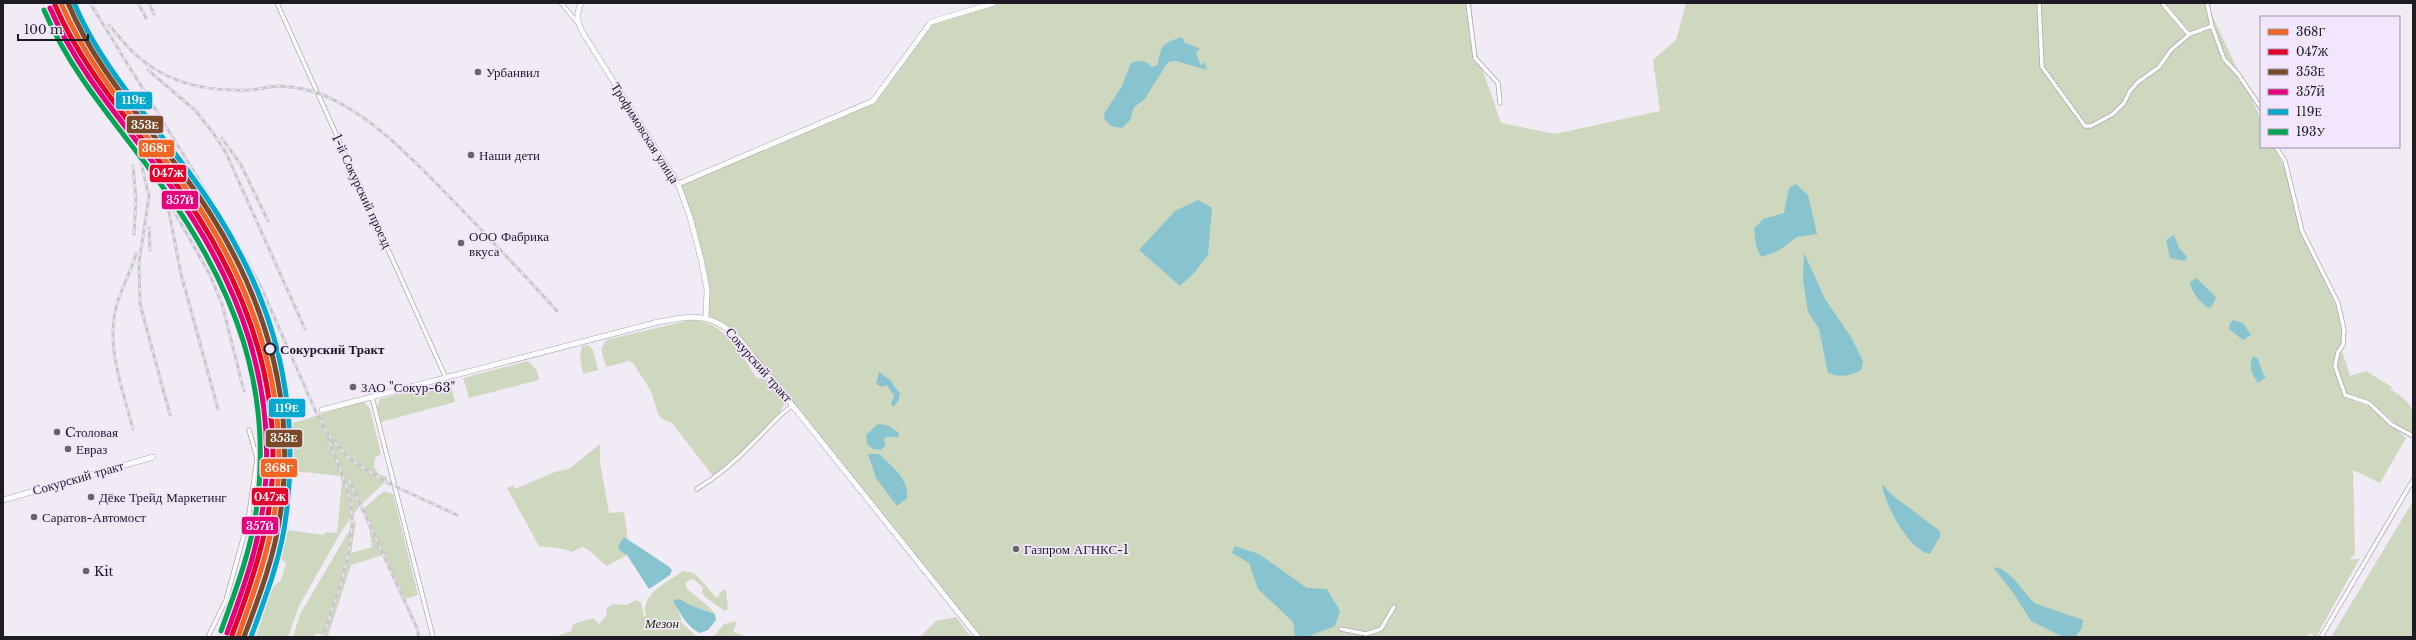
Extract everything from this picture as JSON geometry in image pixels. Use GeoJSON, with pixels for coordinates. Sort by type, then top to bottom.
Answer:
{"type":"FeatureCollection","features":[{"type":"Feature","properties":{"kind":"street","name":"1-й Сокурский проезд"},"geometry":{"type":"LineString","coordinates":[[277,3],[446,378]]}},
{"type":"Feature","properties":{"kind":"street"},"geometry":{"type":"LineString","coordinates":[[561,3],[577,22]]}},
{"type":"Feature","properties":{"kind":"street"},"geometry":{"type":"LineString","coordinates":[[577,22],[578,12],[582,3]]}},
{"type":"Feature","properties":{"kind":"street"},"geometry":{"type":"LineString","coordinates":[[678,184],[873,101],[931,22],[994,3]]}},
{"type":"Feature","properties":{"kind":"street"},"geometry":{"type":"LineString","coordinates":[[1468,3],[1476,58],[1498,83],[1500,103]]}},
{"type":"Feature","properties":{"kind":"street"},"geometry":{"type":"LineString","coordinates":[[2039,3],[2042,67],[2085,126],[2091,126],[2113,114],[2124,102],[2130,91],[2138,82],[2160,67],[2171,50],[2189,35],[2212,26]]}},
{"type":"Feature","properties":{"kind":"street"},"geometry":{"type":"LineString","coordinates":[[2162,3],[2189,35]]}},
{"type":"Feature","properties":{"kind":"street"},"geometry":{"type":"LineString","coordinates":[[2206,3],[2212,26],[2224,59],[2238,74],[2260,107]]}},
{"type":"Feature","properties":{"kind":"street","name":"Трофимовская улица"},"geometry":{"type":"LineString","coordinates":[[577,22],[598,59],[678,184],[690,217],[701,259],[707,289],[706,318]]}},
{"type":"Feature","properties":{"kind":"street"},"geometry":{"type":"LineString","coordinates":[[2277,148],[2285,161],[2302,231],[2338,303],[2344,330],[2343,345],[2338,352],[2335,366],[2345,395],[2369,403],[2391,424],[2413,436]]}},
{"type":"Feature","properties":{"kind":"street","name":"Сокурский тракт"},"geometry":{"type":"LineString","coordinates":[[322,410],[658,322],[694,316],[706,318],[722,324],[740,340],[978,637]]}},
{"type":"Feature","properties":{"kind":"street"},"geometry":{"type":"LineString","coordinates":[[372,397],[433,637]]}},
{"type":"Feature","properties":{"kind":"street"},"geometry":{"type":"LineString","coordinates":[[697,489],[711,480],[739,456],[779,414],[793,405]]}},
{"type":"Feature","properties":{"kind":"street"},"geometry":{"type":"LineString","coordinates":[[208,637],[226,600],[248,520],[258,458],[250,430]]}},
{"type":"Feature","properties":{"kind":"street","name":"Сокурский тракт"},"geometry":{"type":"LineString","coordinates":[[3,500],[154,457]]}},
{"type":"Feature","properties":{"kind":"street"},"geometry":{"type":"LineString","coordinates":[[2321,637],[2413,480]]}},
{"type":"Feature","properties":{"kind":"street"},"geometry":{"type":"LineString","coordinates":[[1340,629],[1366,634],[1381,629],[1394,607]]}},
{"type":"Feature","properties":{"kind":"green space"},"geometry":{"type":"Polygon","coordinates":[[[994,3],[1471,3],[1476,51],[1501,123],[1555,134],[1660,111],[1653,60],[1676,40],[1686,3],[2211,3],[2209,9],[2260,117],[2260,148],[2274,148],[2285,169],[2303,234],[2343,320],[2341,348],[2350,376],[2366,371],[2392,387],[2390,389],[2408,403],[2412,411],[2413,434],[2397,425],[2370,403],[2353,396],[2354,401],[2371,407],[2406,438],[2380,483],[2353,470],[2355,553],[2350,560],[2360,558],[2316,637],[2310,633],[2307,637],[978,637],[740,340],[706,318],[706,285],[703,268],[694,233],[678,184],[873,101],[931,22],[994,3]]]}},
{"type":"Feature","properties":{"kind":"green space"},"geometry":{"type":"Polygon","coordinates":[[[690,320],[702,321],[722,332],[737,349],[757,378],[766,379],[785,401],[782,409],[765,429],[713,476],[672,423],[662,419],[658,414],[651,391],[633,363],[629,361],[606,367],[601,349],[606,340],[690,320]]]}},
{"type":"Feature","properties":{"kind":"green space"},"geometry":{"type":"Polygon","coordinates":[[[588,345],[593,350],[598,370],[583,374],[580,357],[582,346],[588,345]]]}},
{"type":"Feature","properties":{"kind":"green space"},"geometry":{"type":"Polygon","coordinates":[[[528,361],[537,370],[539,380],[469,398],[463,378],[528,361]]]}},
{"type":"Feature","properties":{"kind":"green space"},"geometry":{"type":"Polygon","coordinates":[[[447,382],[451,384],[455,402],[381,422],[377,407],[380,399],[447,382]]]}},
{"type":"Feature","properties":{"kind":"green space"},"geometry":{"type":"Polygon","coordinates":[[[364,402],[370,409],[381,454],[375,458],[374,467],[379,474],[387,477],[387,480],[359,507],[341,532],[299,606],[288,637],[256,637],[272,588],[281,580],[286,563],[279,558],[288,530],[324,535],[325,532],[337,533],[342,481],[340,476],[294,471],[293,423],[364,402]]]}},
{"type":"Feature","properties":{"kind":"green space"},"geometry":{"type":"Polygon","coordinates":[[[268,431],[273,433],[275,440],[267,445],[258,445],[256,436],[268,431]]]}},
{"type":"Feature","properties":{"kind":"green space"},"geometry":{"type":"Polygon","coordinates":[[[600,444],[600,462],[609,513],[624,512],[628,539],[624,537],[620,551],[627,555],[607,566],[586,548],[582,547],[572,552],[560,548],[539,546],[507,488],[513,485],[515,489],[555,472],[569,469],[600,444]]]}},
{"type":"Feature","properties":{"kind":"green space"},"geometry":{"type":"Polygon","coordinates":[[[384,491],[393,494],[418,595],[402,600],[383,555],[351,565],[328,636],[316,633],[315,637],[293,637],[300,614],[355,521],[351,553],[372,547],[369,527],[363,509],[384,491]]]}},
{"type":"Feature","properties":{"kind":"green space"},"geometry":{"type":"Polygon","coordinates":[[[2413,501],[2413,637],[2331,637],[2413,501]]]}},
{"type":"Feature","properties":{"kind":"green space","name":"Мезон"},"geometry":{"type":"Polygon","coordinates":[[[683,571],[694,573],[717,598],[721,592],[726,589],[728,609],[725,611],[706,598],[702,593],[703,587],[693,579],[686,582],[686,588],[706,604],[715,614],[699,608],[677,608],[682,620],[680,621],[697,637],[554,637],[571,631],[573,624],[593,618],[599,624],[606,616],[607,608],[613,604],[627,605],[636,600],[641,602],[644,617],[646,615],[645,608],[647,601],[651,595],[663,584],[683,571]]]}},
{"type":"Feature","properties":{"kind":"green space"},"geometry":{"type":"Polygon","coordinates":[[[956,617],[971,637],[920,637],[936,621],[956,617]]]}},
{"type":"Feature","properties":{"kind":"green space"},"geometry":{"type":"Polygon","coordinates":[[[737,621],[733,632],[748,637],[713,637],[724,624],[737,621]]]}},
{"type":"Feature","properties":{"kind":"water"},"geometry":{"type":"Polygon","coordinates":[[[1182,37],[1184,42],[1200,49],[1196,53],[1201,66],[1204,62],[1207,70],[1176,61],[1168,62],[1144,100],[1134,107],[1130,120],[1122,128],[1111,126],[1104,119],[1105,112],[1122,86],[1131,63],[1142,61],[1152,67],[1158,65],[1160,53],[1164,46],[1171,41],[1182,37]]]}},
{"type":"Feature","properties":{"kind":"water"},"geometry":{"type":"Polygon","coordinates":[[[1796,184],[1808,195],[1817,234],[1797,237],[1778,251],[1761,257],[1756,246],[1754,229],[1763,219],[1784,213],[1789,188],[1796,184]]]}},
{"type":"Feature","properties":{"kind":"water"},"geometry":{"type":"Polygon","coordinates":[[[1198,200],[1212,208],[1208,255],[1194,273],[1180,286],[1139,250],[1175,211],[1198,200]]]}},
{"type":"Feature","properties":{"kind":"water"},"geometry":{"type":"Polygon","coordinates":[[[2174,235],[2179,248],[2187,257],[2185,261],[2170,258],[2166,240],[2174,235]]]}},
{"type":"Feature","properties":{"kind":"water"},"geometry":{"type":"Polygon","coordinates":[[[1804,253],[1825,299],[1851,337],[1863,361],[1861,370],[1857,372],[1841,376],[1828,373],[1819,329],[1808,312],[1803,280],[1804,253]]]}},
{"type":"Feature","properties":{"kind":"water"},"geometry":{"type":"Polygon","coordinates":[[[2196,278],[2216,298],[2211,307],[2208,308],[2202,303],[2192,289],[2190,282],[2196,278]]]}},
{"type":"Feature","properties":{"kind":"water"},"geometry":{"type":"Polygon","coordinates":[[[2233,320],[2243,323],[2251,335],[2243,340],[2229,329],[2230,323],[2233,320]]]}},
{"type":"Feature","properties":{"kind":"water"},"geometry":{"type":"Polygon","coordinates":[[[2253,356],[2258,359],[2263,374],[2266,377],[2258,383],[2252,373],[2251,368],[2253,356]]]}},
{"type":"Feature","properties":{"kind":"water"},"geometry":{"type":"Polygon","coordinates":[[[879,372],[890,380],[900,394],[898,401],[893,407],[891,404],[894,396],[887,385],[882,387],[876,384],[879,372]]]}},
{"type":"Feature","properties":{"kind":"water"},"geometry":{"type":"Polygon","coordinates":[[[878,424],[887,425],[899,433],[898,437],[885,437],[884,441],[886,445],[881,450],[873,449],[867,444],[866,435],[878,424]]]}},
{"type":"Feature","properties":{"kind":"water"},"geometry":{"type":"Polygon","coordinates":[[[868,454],[879,454],[899,473],[907,491],[907,498],[897,506],[876,478],[868,454]]]}},
{"type":"Feature","properties":{"kind":"water"},"geometry":{"type":"Polygon","coordinates":[[[1882,484],[1892,495],[1940,531],[1940,537],[1930,554],[1922,551],[1906,536],[1887,503],[1882,484]]]}},
{"type":"Feature","properties":{"kind":"water"},"geometry":{"type":"Polygon","coordinates":[[[624,537],[668,566],[672,570],[670,575],[649,589],[627,555],[620,551],[618,546],[624,537]]]}},
{"type":"Feature","properties":{"kind":"water"},"geometry":{"type":"Polygon","coordinates":[[[1235,546],[1259,554],[1307,588],[1327,589],[1340,611],[1335,626],[1307,637],[1295,637],[1293,622],[1258,589],[1249,563],[1232,553],[1235,546]]]}},
{"type":"Feature","properties":{"kind":"water"},"geometry":{"type":"Polygon","coordinates":[[[1993,567],[2002,569],[2014,579],[2034,603],[2083,620],[2082,628],[2075,637],[2063,637],[2031,621],[2014,594],[1993,567]]]}},
{"type":"Feature","properties":{"kind":"water"},"geometry":{"type":"Polygon","coordinates":[[[679,599],[692,606],[715,614],[716,620],[708,630],[700,633],[691,627],[681,615],[673,601],[679,599]]]}},
{"type":"Feature","properties":{"kind":"railway"},"geometry":{"type":"LineString","coordinates":[[90,3],[234,237],[261,287],[316,412],[331,439],[352,461],[388,483],[457,515]]}},
{"type":"Feature","properties":{"kind":"railway"},"geometry":{"type":"LineString","coordinates":[[138,3],[146,18]]}},
{"type":"Feature","properties":{"kind":"railway"},"geometry":{"type":"LineString","coordinates":[[149,3],[154,14]]}},
{"type":"Feature","properties":{"kind":"railway"},"geometry":{"type":"LineString","coordinates":[[109,25],[125,44],[147,64],[174,79],[189,84],[219,89],[250,90],[272,86],[295,88],[324,95],[352,110],[378,129],[414,161],[483,231],[557,311]]}},
{"type":"Feature","properties":{"kind":"railway"},"geometry":{"type":"LineString","coordinates":[[148,70],[197,112]]}},
{"type":"Feature","properties":{"kind":"railway"},"geometry":{"type":"LineString","coordinates":[[194,109],[214,134],[226,153],[305,329]]}},
{"type":"Feature","properties":{"kind":"railway"},"geometry":{"type":"LineString","coordinates":[[128,130],[139,154],[149,196],[139,263],[140,304],[170,415]]}},
{"type":"Feature","properties":{"kind":"railway"},"geometry":{"type":"LineString","coordinates":[[222,138],[241,165],[268,221]]}},
{"type":"Feature","properties":{"kind":"railway"},"geometry":{"type":"LineString","coordinates":[[143,156],[210,275],[222,304],[244,391]]}},
{"type":"Feature","properties":{"kind":"railway"},"geometry":{"type":"LineString","coordinates":[[133,166],[136,200],[134,234]]}},
{"type":"Feature","properties":{"kind":"railway"},"geometry":{"type":"LineString","coordinates":[[168,207],[181,274],[218,409]]}},
{"type":"Feature","properties":{"kind":"railway"},"geometry":{"type":"LineString","coordinates":[[149,228],[150,250]]}},
{"type":"Feature","properties":{"kind":"railway"},"geometry":{"type":"LineString","coordinates":[[133,429],[114,354],[113,323],[118,301],[136,254]]}},
{"type":"Feature","properties":{"kind":"railway"},"geometry":{"type":"LineString","coordinates":[[323,637],[346,566],[352,522],[352,511],[347,489],[327,437]]}},
{"type":"Feature","properties":{"kind":"railway"},"geometry":{"type":"LineString","coordinates":[[349,480],[417,628],[419,637]]}},
{"type":"Feature","properties":{"kind":"transit line","name":"368Г"},"geometry":{"type":"LineString","coordinates":[[61,3],[72,27],[99,72],[178,177],[204,215],[227,254],[246,295],[261,338],[272,381],[278,425],[279,470],[271,532],[259,577],[238,637]]}},
{"type":"Feature","properties":{"kind":"transit line","name":"353Е"},"geometry":{"type":"LineString","coordinates":[[68,3],[79,27],[105,71],[183,174],[209,212],[232,252],[252,293],[267,335],[277,379],[283,423],[284,469],[280,516],[274,547],[244,637]]}},
{"type":"Feature","properties":{"kind":"transit line","name":"119Е"},"geometry":{"type":"LineString","coordinates":[[74,3],[85,26],[111,70],[188,171],[215,211],[239,251],[258,291],[273,333],[283,377],[289,421],[290,468],[284,532],[272,578],[251,637]]}},
{"type":"Feature","properties":{"kind":"transit line","name":"047Ж"},"geometry":{"type":"LineString","coordinates":[[55,5],[80,53],[94,75],[174,181],[199,218],[221,257],[240,297],[255,339],[266,381],[272,425],[273,469],[268,515],[262,546],[232,635]]}},
{"type":"Feature","properties":{"kind":"transit line","name":"357Й"},"geometry":{"type":"LineString","coordinates":[[50,8],[75,56],[89,78],[170,185],[195,222],[217,260],[235,300],[249,340],[260,381],[265,424],[266,468],[262,513],[256,544],[248,574],[227,633]]}},
{"type":"Feature","properties":{"kind":"transit line","name":"193У"},"geometry":{"type":"LineString","coordinates":[[44,10],[56,35],[84,82],[149,168],[190,227],[211,265],[229,303],[244,342],[254,382],[259,424],[260,467],[256,512],[250,542],[242,572],[221,631]]}},
{"type":"Feature","properties":{"kind":"place","name":"Урбанвил"},"geometry":{"type":"Point","coordinates":[478,72]}},
{"type":"Feature","properties":{"kind":"place","name":"Наши дети"},"geometry":{"type":"Point","coordinates":[471,155]}},
{"type":"Feature","properties":{"kind":"place","name":"ООО Фабрика вкуса"},"geometry":{"type":"Point","coordinates":[461,243]}},
{"type":"Feature","properties":{"kind":"place","name":"Сокурский Тракт"},"geometry":{"type":"Point","coordinates":[270,349]}},
{"type":"Feature","properties":{"kind":"place","name":"ЗАО \"Сокур-63\""},"geometry":{"type":"Point","coordinates":[353,387]}},
{"type":"Feature","properties":{"kind":"place","name":"Cтоловая"},"geometry":{"type":"Point","coordinates":[57,432]}},
{"type":"Feature","properties":{"kind":"place","name":"Евраз"},"geometry":{"type":"Point","coordinates":[68,449]}},
{"type":"Feature","properties":{"kind":"place","name":"Дёке Трейд Маркетинг"},"geometry":{"type":"Point","coordinates":[91,497]}},
{"type":"Feature","properties":{"kind":"place","name":"Саратов-Автомост"},"geometry":{"type":"Point","coordinates":[34,517]}},
{"type":"Feature","properties":{"kind":"place","name":"Газпром АГНКС-1"},"geometry":{"type":"Point","coordinates":[1016,549]}},
{"type":"Feature","properties":{"kind":"place","name":"Kit"},"geometry":{"type":"Point","coordinates":[86,571]}}]}
